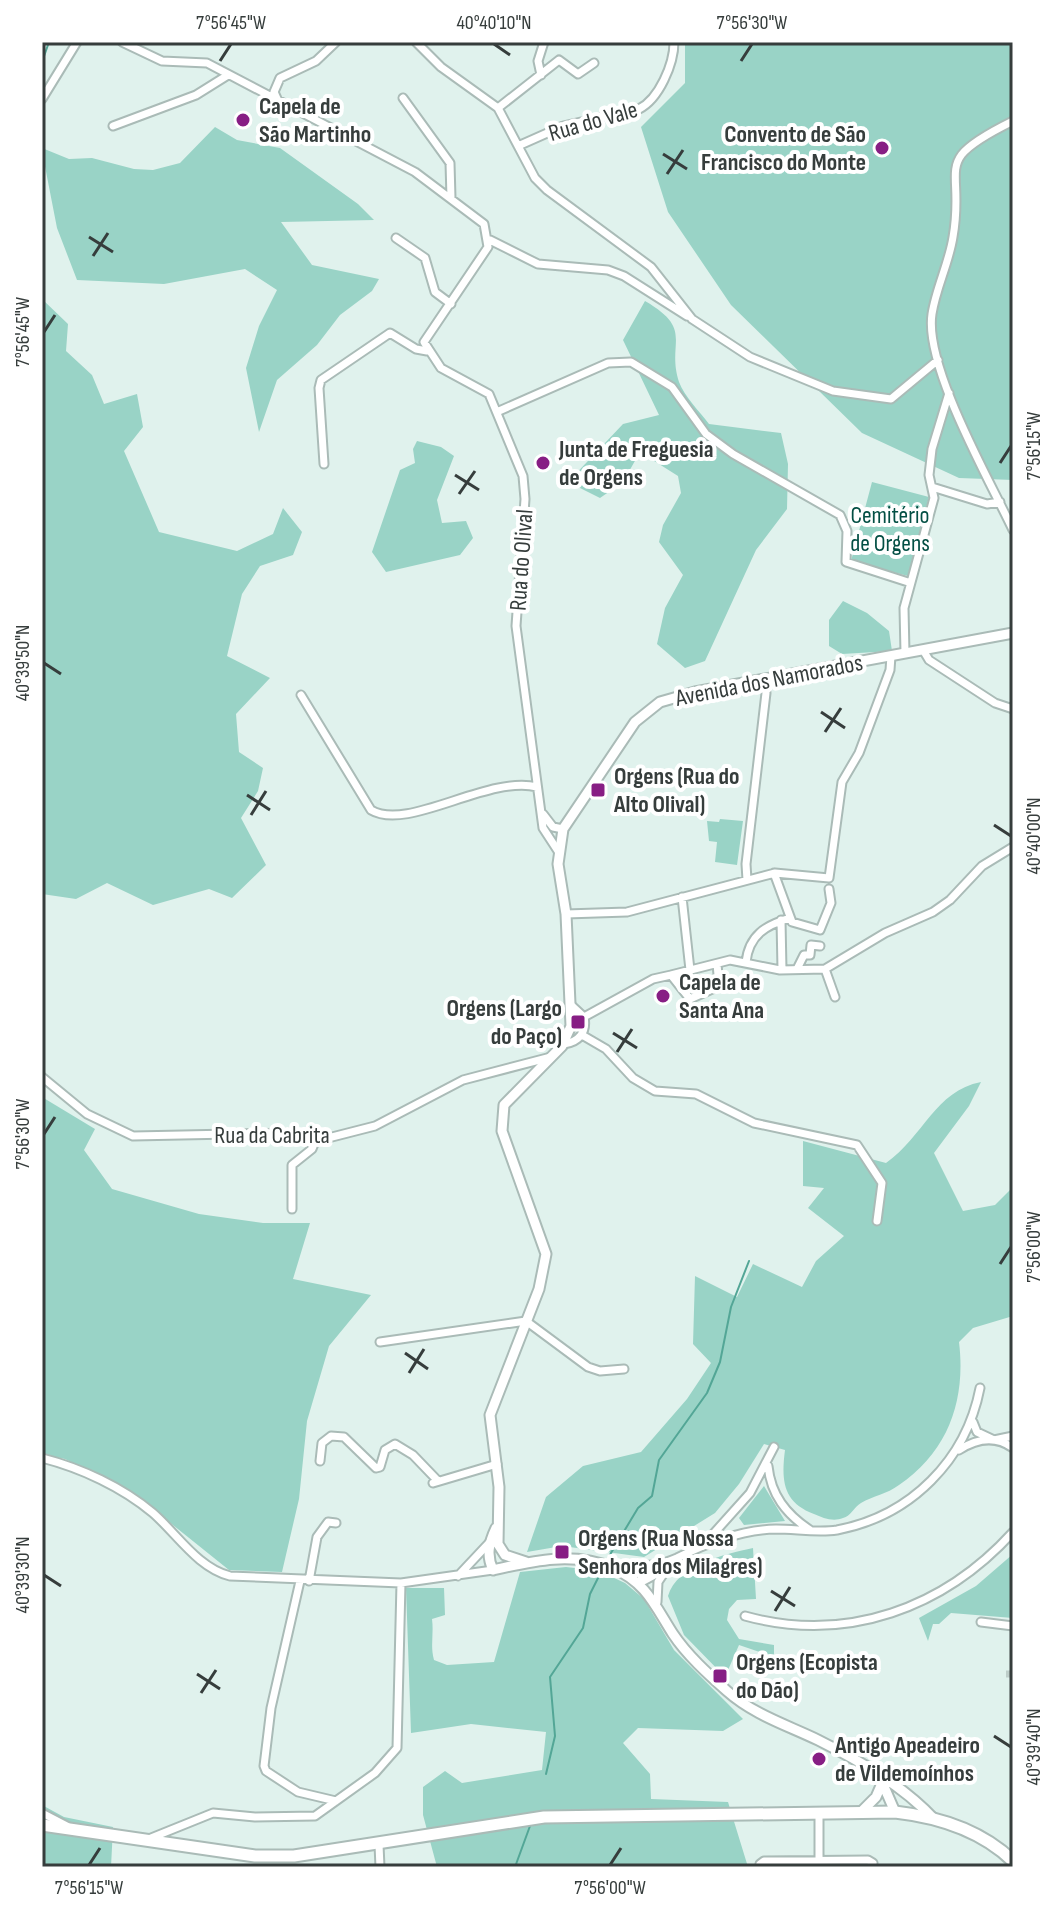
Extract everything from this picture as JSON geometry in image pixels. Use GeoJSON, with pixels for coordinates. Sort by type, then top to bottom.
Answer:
{"type":"FeatureCollection","features":[{"type":"Feature","properties":{"kind":"main road"},"geometry":{"type":"LineString","coordinates":[[42,1825],[255,1856],[294,1856],[544,1817],[895,1812],[934,1819],[968,1830],[1013,1861]]}},
{"type":"Feature","properties":{"kind":"street"},"geometry":{"type":"LineString","coordinates":[[42,99],[74,42]]}},
{"type":"Feature","properties":{"kind":"street"},"geometry":{"type":"LineString","coordinates":[[122,42],[149,58],[207,63],[388,157],[481,221],[490,240],[538,264],[608,270],[624,276],[750,357],[833,391],[891,399],[938,360]]}},
{"type":"Feature","properties":{"kind":"street"},"geometry":{"type":"LineString","coordinates":[[280,102],[274,92],[280,78],[316,61],[336,42]]}},
{"type":"Feature","properties":{"kind":"street"},"geometry":{"type":"LineString","coordinates":[[416,42],[441,67],[498,108],[541,184],[651,267],[692,319]]}},
{"type":"Feature","properties":{"kind":"street"},"geometry":{"type":"LineString","coordinates":[[541,75],[538,61],[544,42]]}},
{"type":"Feature","properties":{"kind":"street","name":"Rua do Vale"},"geometry":{"type":"LineString","coordinates":[[518,146],[563,126],[651,103],[672,59],[674,42]]}},
{"type":"Feature","properties":{"kind":"street"},"geometry":{"type":"LineString","coordinates":[[498,108],[559,60],[578,74],[594,63]]}},
{"type":"Feature","properties":{"kind":"street"},"geometry":{"type":"LineString","coordinates":[[113,126],[196,95],[228,75]]}},
{"type":"Feature","properties":{"kind":"street"},"geometry":{"type":"LineString","coordinates":[[403,98],[450,163],[451,198]]}},
{"type":"Feature","properties":{"kind":"street"},"geometry":{"type":"LineString","coordinates":[[1013,121],[969,145],[955,166],[953,237],[932,314],[938,360],[949,393],[1013,530]]}},
{"type":"Feature","properties":{"kind":"street"},"geometry":{"type":"LineString","coordinates":[[396,238],[425,258],[435,292],[451,304]]}},
{"type":"Feature","properties":{"kind":"street"},"geometry":{"type":"LineString","coordinates":[[427,351],[424,342],[427,333],[451,304],[490,240]]}},
{"type":"Feature","properties":{"kind":"street","name":"Rua do Olival"},"geometry":{"type":"LineString","coordinates":[[324,464],[319,388],[325,375],[390,333],[416,349],[427,351],[441,368],[489,394],[499,411],[523,479],[516,626],[543,828],[558,851]]}},
{"type":"Feature","properties":{"kind":"street"},"geometry":{"type":"LineString","coordinates":[[499,411],[608,363],[631,362],[672,387],[706,434],[733,454],[840,515],[847,531],[846,562],[908,582]]}},
{"type":"Feature","properties":{"kind":"street"},"geometry":{"type":"LineString","coordinates":[[905,653],[904,608],[908,582],[934,498],[929,475],[932,449],[949,393]]}},
{"type":"Feature","properties":{"kind":"street"},"geometry":{"type":"LineString","coordinates":[[932,487],[987,504],[1000,502]]}},
{"type":"Feature","properties":{"kind":"street","name":"Avenida dos Namorados"},"geometry":{"type":"LineString","coordinates":[[564,1044],[571,1026],[566,914],[558,851],[563,829],[635,722],[660,702],[764,679],[1013,633]]}},
{"type":"Feature","properties":{"kind":"street"},"geometry":{"type":"LineString","coordinates":[[923,650],[929,660],[995,703],[1013,709]]}},
{"type":"Feature","properties":{"kind":"street"},"geometry":{"type":"LineString","coordinates":[[566,914],[627,912],[774,873],[829,878],[842,782],[859,753],[890,670],[891,656]]}},
{"type":"Feature","properties":{"kind":"street"},"geometry":{"type":"LineString","coordinates":[[747,880],[766,693],[764,679]]}},
{"type":"Feature","properties":{"kind":"street"},"geometry":{"type":"LineString","coordinates":[[301,695],[371,810],[378,814],[400,815],[509,783],[537,787]]}},
{"type":"Feature","properties":{"kind":"street"},"geometry":{"type":"LineString","coordinates":[[540,809],[553,827],[563,829]]}},
{"type":"Feature","properties":{"kind":"street"},"geometry":{"type":"LineString","coordinates":[[584,1017],[653,979],[730,960],[782,970],[825,969],[885,933],[933,912],[982,866],[1013,847]]}},
{"type":"Feature","properties":{"kind":"street"},"geometry":{"type":"LineString","coordinates":[[774,873],[792,922],[820,930],[829,912],[829,889]]}},
{"type":"Feature","properties":{"kind":"street"},"geometry":{"type":"LineString","coordinates":[[682,897],[690,970]]}},
{"type":"Feature","properties":{"kind":"street"},"geometry":{"type":"LineString","coordinates":[[746,962],[750,942],[772,922],[790,918]]}},
{"type":"Feature","properties":{"kind":"street"},"geometry":{"type":"LineString","coordinates":[[781,920],[782,970]]}},
{"type":"Feature","properties":{"kind":"street"},"geometry":{"type":"LineString","coordinates":[[797,969],[804,955],[810,955],[815,946],[811,927]]}},
{"type":"Feature","properties":{"kind":"street"},"geometry":{"type":"LineString","coordinates":[[671,975],[690,999],[719,986],[717,964]]}},
{"type":"Feature","properties":{"kind":"street"},"geometry":{"type":"LineString","coordinates":[[825,969],[835,997]]}},
{"type":"Feature","properties":{"kind":"street"},"geometry":{"type":"LineString","coordinates":[[570,1004],[584,1017]]}},
{"type":"Feature","properties":{"kind":"street"},"geometry":{"type":"LineString","coordinates":[[582,1035],[584,1017]]}},
{"type":"Feature","properties":{"kind":"street"},"geometry":{"type":"LineString","coordinates":[[493,1570],[500,1550],[497,1464],[490,1415],[539,1289],[546,1254],[502,1131],[501,1115],[510,1097],[564,1044],[582,1035]]}},
{"type":"Feature","properties":{"kind":"street"},"geometry":{"type":"LineString","coordinates":[[582,1035],[592,1045],[606,1049],[633,1078],[655,1091],[696,1094],[754,1123],[857,1145],[882,1183],[877,1221]]}},
{"type":"Feature","properties":{"kind":"street","name":"Rua da Cabrita"},"geometry":{"type":"LineString","coordinates":[[42,1077],[87,1114],[133,1136],[288,1133],[317,1137],[375,1126],[463,1080],[539,1057],[553,1057]]}},
{"type":"Feature","properties":{"kind":"street"},"geometry":{"type":"LineString","coordinates":[[292,1209],[292,1165],[312,1149],[317,1137]]}},
{"type":"Feature","properties":{"kind":"street"},"geometry":{"type":"LineString","coordinates":[[380,1342],[526,1321],[588,1367],[600,1371],[624,1369]]}},
{"type":"Feature","properties":{"kind":"street"},"geometry":{"type":"LineString","coordinates":[[957,1451],[972,1417],[980,1388]]}},
{"type":"Feature","properties":{"kind":"street"},"geometry":{"type":"LineString","coordinates":[[972,1417],[974,1429],[1013,1448]]}},
{"type":"Feature","properties":{"kind":"street"},"geometry":{"type":"LineString","coordinates":[[320,1461],[322,1443],[331,1436],[344,1437],[376,1468],[380,1467],[385,1450],[395,1444],[427,1467],[435,1482],[497,1464]]}},
{"type":"Feature","properties":{"kind":"street"},"geometry":{"type":"LineString","coordinates":[[42,1458],[77,1469],[137,1501],[221,1574],[304,1581],[401,1583],[456,1578],[526,1562],[568,1559],[611,1567],[653,1565],[751,1532],[849,1527],[895,1508],[926,1487],[957,1451],[971,1442],[1013,1436]]}},
{"type":"Feature","properties":{"kind":"street"},"geometry":{"type":"LineString","coordinates":[[703,1546],[750,1493],[774,1447]]}},
{"type":"Feature","properties":{"kind":"street"},"geometry":{"type":"LineString","coordinates":[[767,1464],[772,1489],[780,1502],[793,1518],[813,1531]]}},
{"type":"Feature","properties":{"kind":"street"},"geometry":{"type":"LineString","coordinates":[[336,1523],[328,1522],[317,1537],[269,1718],[264,1766],[266,1771],[298,1792],[336,1801]]}},
{"type":"Feature","properties":{"kind":"street"},"geometry":{"type":"LineString","coordinates":[[456,1578],[473,1564],[497,1526]]}},
{"type":"Feature","properties":{"kind":"street"},"geometry":{"type":"LineString","coordinates":[[745,1616],[778,1625],[815,1627],[881,1618],[953,1585],[982,1564],[1013,1532]]}},
{"type":"Feature","properties":{"kind":"street"},"geometry":{"type":"LineString","coordinates":[[489,1543],[488,1560],[493,1570]]}},
{"type":"Feature","properties":{"kind":"street"},"geometry":{"type":"LineString","coordinates":[[500,1550],[511,1559],[526,1562]]}},
{"type":"Feature","properties":{"kind":"street"},"geometry":{"type":"LineString","coordinates":[[657,1602],[658,1582],[673,1560]]}},
{"type":"Feature","properties":{"kind":"street"},"geometry":{"type":"LineString","coordinates":[[638,1584],[653,1565]]}},
{"type":"Feature","properties":{"kind":"street"},"geometry":{"type":"LineString","coordinates":[[611,1567],[638,1584],[657,1602],[686,1650],[745,1706],[896,1785],[934,1819]]}},
{"type":"Feature","properties":{"kind":"street"},"geometry":{"type":"LineString","coordinates":[[638,1584],[664,1570]]}},
{"type":"Feature","properties":{"kind":"street"},"geometry":{"type":"LineString","coordinates":[[144,1840],[213,1813],[255,1817],[315,1816],[375,1773],[397,1748],[401,1583]]}},
{"type":"Feature","properties":{"kind":"street"},"geometry":{"type":"LineString","coordinates":[[981,1622],[1013,1626]]}},
{"type":"Feature","properties":{"kind":"street"},"geometry":{"type":"LineString","coordinates":[[862,1811],[876,1797],[880,1778]]}},
{"type":"Feature","properties":{"kind":"street"},"geometry":{"type":"LineString","coordinates":[[880,1778],[895,1812]]}},
{"type":"Feature","properties":{"kind":"street"},"geometry":{"type":"LineString","coordinates":[[895,1812],[900,1799],[896,1785]]}},
{"type":"Feature","properties":{"kind":"street"},"geometry":{"type":"LineString","coordinates":[[819,1812],[819,1860]]}},
{"type":"Feature","properties":{"kind":"street"},"geometry":{"type":"LineString","coordinates":[[42,1813],[73,1829]]}},
{"type":"Feature","properties":{"kind":"street"},"geometry":{"type":"LineString","coordinates":[[185,1823],[181,1838],[190,1847]]}},
{"type":"Feature","properties":{"kind":"street"},"geometry":{"type":"LineString","coordinates":[[168,1844],[165,1837],[169,1829]]}},
{"type":"Feature","properties":{"kind":"street"},"geometry":{"type":"LineString","coordinates":[[379,1845],[380,1867]]}},
{"type":"Feature","properties":{"kind":"street"},"geometry":{"type":"LineString","coordinates":[[760,1864],[764,1861],[819,1860],[869,1860],[873,1863]]}},
{"type":"Feature","properties":{"kind":"green space"},"geometry":{"type":"Polygon","coordinates":[[[685,42],[1013,42],[1013,480],[959,478],[862,433],[731,305],[668,212],[641,127],[685,83],[685,42]]]}},
{"type":"Feature","properties":{"kind":"green space"},"geometry":{"type":"Polygon","coordinates":[[[215,127],[237,140],[280,148],[358,204],[374,220],[281,222],[312,265],[379,279],[372,291],[340,315],[317,345],[277,380],[259,432],[246,368],[259,326],[277,290],[245,269],[164,284],[77,280],[57,228],[42,151],[42,148],[69,159],[92,158],[134,169],[153,170],[180,163],[215,127]]]}},
{"type":"Feature","properties":{"kind":"green space"},"geometry":{"type":"Polygon","coordinates":[[[42,299],[68,324],[66,351],[92,375],[104,404],[137,394],[143,427],[124,451],[159,532],[237,551],[273,534],[283,508],[302,532],[293,555],[260,566],[242,594],[227,656],[270,678],[236,714],[239,752],[263,768],[258,791],[241,818],[266,865],[232,898],[209,889],[153,905],[107,883],[76,899],[42,894],[42,299]]]}},
{"type":"Feature","properties":{"kind":"green space"},"geometry":{"type":"Polygon","coordinates":[[[645,301],[670,320],[676,337],[679,382],[709,424],[781,433],[788,464],[787,509],[756,550],[705,661],[685,668],[657,644],[665,608],[683,575],[659,542],[663,525],[681,493],[678,476],[640,452],[623,482],[600,498],[568,482],[623,424],[659,415],[623,340],[645,301]]]}},
{"type":"Feature","properties":{"kind":"green space"},"geometry":{"type":"Polygon","coordinates":[[[417,441],[441,447],[454,456],[437,500],[442,523],[466,521],[473,538],[460,555],[386,572],[372,552],[400,470],[415,463],[413,449],[417,441]]]}},
{"type":"Feature","properties":{"kind":"green space","name":"Cemitério de Orgens"},"geometry":{"type":"Polygon","coordinates":[[[872,482],[929,497],[908,576],[851,561],[872,482]]]}},
{"type":"Feature","properties":{"kind":"green space"},"geometry":{"type":"Polygon","coordinates":[[[843,601],[867,613],[889,631],[892,651],[842,654],[829,646],[829,620],[843,601]]]}},
{"type":"Feature","properties":{"kind":"green space"},"geometry":{"type":"Polygon","coordinates":[[[720,819],[743,821],[737,865],[715,862],[717,842],[709,841],[707,821],[719,822],[720,819]]]}},
{"type":"Feature","properties":{"kind":"green space"},"geometry":{"type":"Polygon","coordinates":[[[981,1082],[969,1106],[934,1153],[963,1211],[995,1205],[1013,1187],[1013,1316],[973,1328],[959,1342],[960,1384],[950,1422],[942,1440],[916,1471],[894,1488],[861,1503],[846,1517],[828,1519],[804,1509],[790,1497],[784,1481],[785,1450],[764,1444],[739,1484],[715,1513],[644,1557],[562,1546],[527,1552],[546,1497],[583,1466],[641,1452],[687,1399],[711,1363],[693,1344],[695,1276],[737,1297],[753,1264],[802,1287],[816,1261],[844,1236],[808,1208],[824,1188],[803,1186],[803,1141],[886,1163],[941,1104],[965,1087],[981,1082]]]}},
{"type":"Feature","properties":{"kind":"green space"},"geometry":{"type":"Polygon","coordinates":[[[42,1097],[95,1129],[84,1150],[112,1189],[199,1214],[263,1223],[310,1223],[293,1279],[371,1295],[329,1346],[307,1421],[299,1499],[282,1572],[229,1570],[133,1493],[65,1459],[42,1454],[42,1097]]]}},
{"type":"Feature","properties":{"kind":"green space"},"geometry":{"type":"Polygon","coordinates":[[[764,1486],[785,1521],[744,1525],[739,1518],[764,1486]]]}},
{"type":"Feature","properties":{"kind":"green space"},"geometry":{"type":"Polygon","coordinates":[[[753,1548],[756,1599],[737,1600],[729,1609],[727,1620],[739,1639],[774,1645],[774,1657],[739,1645],[725,1677],[684,1635],[668,1596],[673,1585],[691,1569],[753,1548]]]}},
{"type":"Feature","properties":{"kind":"green space"},"geometry":{"type":"Polygon","coordinates":[[[1013,1554],[1013,1618],[951,1613],[939,1624],[933,1624],[928,1641],[919,1618],[976,1586],[1013,1554]]]}},
{"type":"Feature","properties":{"kind":"green space"},"geometry":{"type":"Polygon","coordinates":[[[566,1567],[599,1571],[625,1583],[644,1599],[674,1650],[743,1719],[723,1731],[638,1728],[623,1743],[650,1774],[651,1799],[728,1802],[748,1867],[437,1867],[423,1815],[423,1787],[445,1771],[462,1783],[542,1770],[546,1732],[471,1724],[411,1733],[406,1588],[444,1588],[445,1615],[432,1619],[434,1660],[447,1665],[494,1662],[520,1572],[566,1567]]]}},
{"type":"Feature","properties":{"kind":"green space"},"geometry":{"type":"Polygon","coordinates":[[[42,1805],[64,1817],[113,1827],[111,1867],[42,1867],[42,1805]]]}},
{"type":"Feature","properties":{"kind":"waterway"},"geometry":{"type":"LineString","coordinates":[[42,62],[49,42]]}},
{"type":"Feature","properties":{"kind":"waterway"},"geometry":{"type":"LineString","coordinates":[[608,1558],[638,1508],[652,1496],[659,1460],[707,1393],[720,1362],[731,1307],[749,1261]]}},
{"type":"Feature","properties":{"kind":"waterway"},"geometry":{"type":"LineString","coordinates":[[546,1774],[555,1736],[550,1677],[583,1628],[590,1594],[601,1572]]}},
{"type":"Feature","properties":{"kind":"waterway"},"geometry":{"type":"LineString","coordinates":[[515,1867],[530,1826]]}},
{"type":"Feature","properties":{"kind":"place","name":"Capela de São Martinho"},"geometry":{"type":"Point","coordinates":[243,120]}},
{"type":"Feature","properties":{"kind":"place","name":"Convento de São Francisco do Monte"},"geometry":{"type":"Point","coordinates":[882,148]}},
{"type":"Feature","properties":{"kind":"place","name":"Junta de Freguesia de Orgens"},"geometry":{"type":"Point","coordinates":[543,463]}},
{"type":"Feature","properties":{"kind":"place","name":"Orgens (Rua do Alto Olival)"},"geometry":{"type":"Point","coordinates":[598,790]}},
{"type":"Feature","properties":{"kind":"place","name":"Capela de Santa Ana"},"geometry":{"type":"Point","coordinates":[663,996]}},
{"type":"Feature","properties":{"kind":"place","name":"Orgens (Largo do Paço)"},"geometry":{"type":"Point","coordinates":[578,1022]}},
{"type":"Feature","properties":{"kind":"place","name":"Orgens (Rua Nossa Senhora dos Milagres)"},"geometry":{"type":"Point","coordinates":[562,1552]}},
{"type":"Feature","properties":{"kind":"place","name":"Orgens (Ecopista do Dão)"},"geometry":{"type":"Point","coordinates":[720,1676]}},
{"type":"Feature","properties":{"kind":"place","name":"Antigo Apeadeiro de Vildemoínhos"},"geometry":{"type":"Point","coordinates":[819,1759]}}]}
